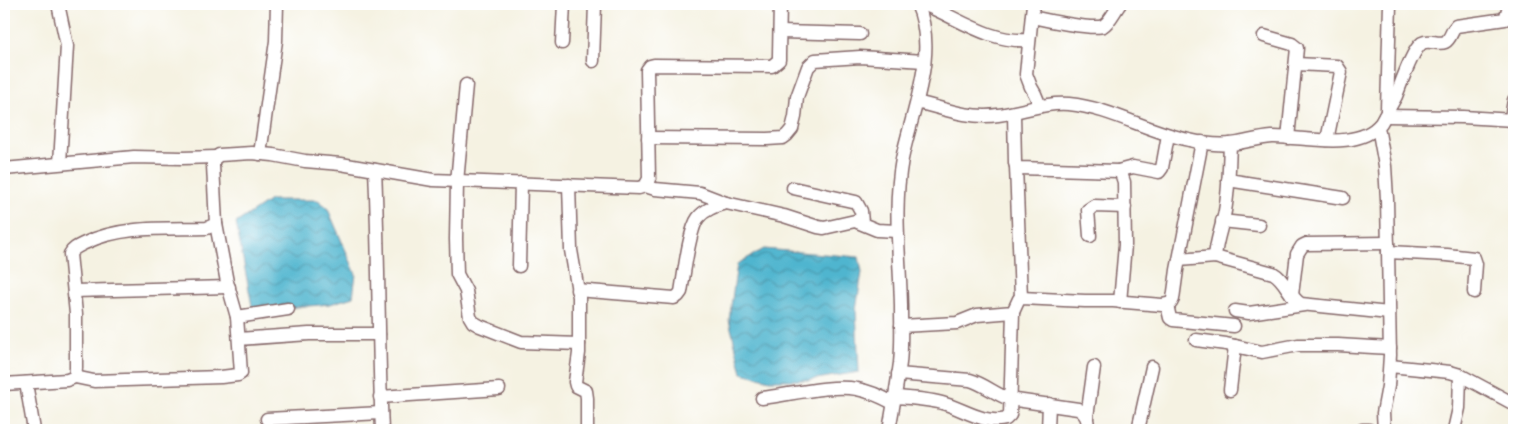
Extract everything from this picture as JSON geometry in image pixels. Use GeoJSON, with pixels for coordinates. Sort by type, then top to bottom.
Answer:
{"type":"FeatureCollection","features":[{"type":"Feature","properties":{"kind":"street"},"geometry":{"type":"LineString","coordinates":[[58,4],[67,46],[60,164]]}},
{"type":"Feature","properties":{"kind":"street"},"geometry":{"type":"LineString","coordinates":[[260,154],[276,41],[277,4]]}},
{"type":"Feature","properties":{"kind":"street"},"geometry":{"type":"LineString","coordinates":[[562,43],[564,4]]}},
{"type":"Feature","properties":{"kind":"street"},"geometry":{"type":"LineString","coordinates":[[594,61],[595,4]]}},
{"type":"Feature","properties":{"kind":"street"},"geometry":{"type":"LineString","coordinates":[[645,186],[649,179],[646,74],[650,66],[772,66],[778,60],[780,4]]}},
{"type":"Feature","properties":{"kind":"street"},"geometry":{"type":"LineString","coordinates":[[889,430],[900,361],[898,188],[902,159],[923,76],[924,61],[925,31],[922,14],[917,4]]}},
{"type":"Feature","properties":{"kind":"street"},"geometry":{"type":"LineString","coordinates":[[923,4],[988,34],[1010,40],[1029,40]]}},
{"type":"Feature","properties":{"kind":"street"},"geometry":{"type":"LineString","coordinates":[[1033,4],[1026,74],[1040,106]]}},
{"type":"Feature","properties":{"kind":"street"},"geometry":{"type":"LineString","coordinates":[[1032,17],[1100,27],[1107,23],[1120,4]]}},
{"type":"Feature","properties":{"kind":"street"},"geometry":{"type":"LineString","coordinates":[[1384,430],[1383,413],[1388,386],[1390,348],[1387,199],[1383,119],[1390,4]]}},
{"type":"Feature","properties":{"kind":"street"},"geometry":{"type":"LineString","coordinates":[[916,102],[974,117],[1014,113],[1051,104],[1070,104],[1101,110],[1168,135],[1191,141],[1224,144],[1265,138],[1346,140],[1366,134],[1383,119],[1413,56],[1422,44],[1425,42],[1446,41],[1450,38],[1456,26],[1510,19],[1510,4]]}},
{"type":"Feature","properties":{"kind":"street"},"geometry":{"type":"LineString","coordinates":[[780,32],[860,34]]}},
{"type":"Feature","properties":{"kind":"street"},"geometry":{"type":"LineString","coordinates":[[1264,36],[1295,45],[1296,48],[1288,138]]}},
{"type":"Feature","properties":{"kind":"street"},"geometry":{"type":"LineString","coordinates":[[648,138],[784,138],[792,128],[797,96],[808,67],[815,60],[860,57],[924,61]]}},
{"type":"Feature","properties":{"kind":"street"},"geometry":{"type":"LineString","coordinates":[[1296,64],[1336,66],[1341,72],[1327,140]]}},
{"type":"Feature","properties":{"kind":"street"},"geometry":{"type":"LineString","coordinates":[[466,85],[457,182],[456,267],[457,274],[466,291],[470,317],[473,322],[521,342],[579,344]]}},
{"type":"Feature","properties":{"kind":"street"},"geometry":{"type":"LineString","coordinates":[[1383,119],[1463,117],[1513,120],[1514,100]]}},
{"type":"Feature","properties":{"kind":"street"},"geometry":{"type":"LineString","coordinates":[[1014,113],[1022,298]]}},
{"type":"Feature","properties":{"kind":"street"},"geometry":{"type":"LineString","coordinates":[[1016,166],[1024,168],[1118,171],[1133,167],[1159,172],[1162,168],[1168,135]]}},
{"type":"Feature","properties":{"kind":"street"},"geometry":{"type":"LineString","coordinates":[[762,398],[849,388],[867,391],[894,400],[942,403],[981,418],[1003,420],[1010,415],[1013,312],[1019,299],[1167,305],[1173,299],[1202,142]]}},
{"type":"Feature","properties":{"kind":"street"},"geometry":{"type":"LineString","coordinates":[[1215,257],[1228,180],[1230,144]]}},
{"type":"Feature","properties":{"kind":"street"},"geometry":{"type":"LineString","coordinates":[[4,384],[67,380],[75,377],[94,381],[238,375],[242,370],[237,318],[216,224],[213,160],[220,154],[260,154],[305,161],[342,164],[433,180],[457,182],[639,188],[645,186],[655,189],[700,193],[726,203],[784,216],[818,227],[824,228],[851,221],[862,223],[877,230],[897,231]]}},
{"type":"Feature","properties":{"kind":"street"},"geometry":{"type":"LineString","coordinates":[[4,169],[134,157],[216,157]]}},
{"type":"Feature","properties":{"kind":"street"},"geometry":{"type":"LineString","coordinates":[[375,170],[382,430]]}},
{"type":"Feature","properties":{"kind":"street"},"geometry":{"type":"LineString","coordinates":[[1118,171],[1121,173],[1124,182],[1125,207],[1125,245],[1120,302]]}},
{"type":"Feature","properties":{"kind":"street"},"geometry":{"type":"LineString","coordinates":[[1228,180],[1343,198]]}},
{"type":"Feature","properties":{"kind":"street"},"geometry":{"type":"LineString","coordinates":[[519,266],[521,184]]}},
{"type":"Feature","properties":{"kind":"street"},"geometry":{"type":"LineString","coordinates":[[569,185],[570,250],[579,297],[578,364],[574,382],[576,386],[586,391],[588,398],[587,430]]}},
{"type":"Feature","properties":{"kind":"street"},"geometry":{"type":"LineString","coordinates":[[793,188],[856,202],[861,211],[862,223]]}},
{"type":"Feature","properties":{"kind":"street"},"geometry":{"type":"LineString","coordinates":[[577,290],[674,298],[678,296],[681,292],[691,235],[697,218],[709,208],[726,203]]}},
{"type":"Feature","properties":{"kind":"street"},"geometry":{"type":"LineString","coordinates":[[1090,236],[1088,210],[1090,208],[1094,206],[1125,207]]}},
{"type":"Feature","properties":{"kind":"street"},"geometry":{"type":"LineString","coordinates":[[1222,221],[1259,225]]}},
{"type":"Feature","properties":{"kind":"street"},"geometry":{"type":"LineString","coordinates":[[75,377],[76,314],[70,254],[72,250],[93,239],[118,232],[141,229],[207,228],[216,224]]}},
{"type":"Feature","properties":{"kind":"street"},"geometry":{"type":"LineString","coordinates":[[1292,295],[1297,254],[1302,246],[1306,244],[1388,248],[1474,258],[1476,264],[1474,292]]}},
{"type":"Feature","properties":{"kind":"street"},"geometry":{"type":"LineString","coordinates":[[1179,260],[1215,257],[1273,273],[1278,275],[1296,301],[1304,305]]}},
{"type":"Feature","properties":{"kind":"street"},"geometry":{"type":"LineString","coordinates":[[74,291],[229,287]]}},
{"type":"Feature","properties":{"kind":"street"},"geometry":{"type":"LineString","coordinates":[[1167,305],[1170,318],[1173,320],[1234,326]]}},
{"type":"Feature","properties":{"kind":"street"},"geometry":{"type":"LineString","coordinates":[[1235,312],[1249,313],[1304,305],[1389,313]]}},
{"type":"Feature","properties":{"kind":"street"},"geometry":{"type":"LineString","coordinates":[[237,318],[288,309]]}},
{"type":"Feature","properties":{"kind":"street"},"geometry":{"type":"LineString","coordinates":[[901,326],[957,324],[977,315],[1013,312]]}},
{"type":"Feature","properties":{"kind":"street"},"geometry":{"type":"LineString","coordinates":[[239,339],[309,334],[379,334]]}},
{"type":"Feature","properties":{"kind":"street"},"geometry":{"type":"LineString","coordinates":[[1196,340],[1262,352],[1298,345],[1390,348]]}},
{"type":"Feature","properties":{"kind":"street"},"geometry":{"type":"LineString","coordinates":[[1230,390],[1235,346]]}},
{"type":"Feature","properties":{"kind":"street"},"geometry":{"type":"LineString","coordinates":[[1390,366],[1437,370],[1460,376],[1514,404]]}},
{"type":"Feature","properties":{"kind":"street"},"geometry":{"type":"LineString","coordinates":[[1088,430],[1087,417],[1094,367]]}},
{"type":"Feature","properties":{"kind":"street"},"geometry":{"type":"LineString","coordinates":[[1138,430],[1152,367]]}},
{"type":"Feature","properties":{"kind":"street"},"geometry":{"type":"LineString","coordinates":[[898,374],[970,380],[980,383],[1000,396],[1009,399],[1078,409],[1084,412],[1087,417]]}},
{"type":"Feature","properties":{"kind":"street"},"geometry":{"type":"LineString","coordinates":[[1454,430],[1459,408],[1460,376]]}},
{"type":"Feature","properties":{"kind":"street"},"geometry":{"type":"LineString","coordinates":[[26,383],[34,430]]}},
{"type":"Feature","properties":{"kind":"street"},"geometry":{"type":"LineString","coordinates":[[380,397],[499,389]]}},
{"type":"Feature","properties":{"kind":"street"},"geometry":{"type":"LineString","coordinates":[[1048,430],[1049,404]]}},
{"type":"Feature","properties":{"kind":"street"},"geometry":{"type":"LineString","coordinates":[[268,419],[381,413]]}},
{"type":"Feature","properties":{"kind":"street"},"geometry":{"type":"LineString","coordinates":[[1362,430],[1369,430]]}},
{"type":"Feature","properties":{"kind":"water"},"geometry":{"type":"Polygon","coordinates":[[[270,200],[318,200],[327,207],[356,274],[353,297],[330,304],[253,311],[236,223],[270,200]]]}},
{"type":"Feature","properties":{"kind":"water"},"geometry":{"type":"Polygon","coordinates":[[[764,249],[859,257],[862,272],[856,310],[859,372],[810,380],[770,380],[742,373],[729,320],[737,264],[764,249]]]}}]}
